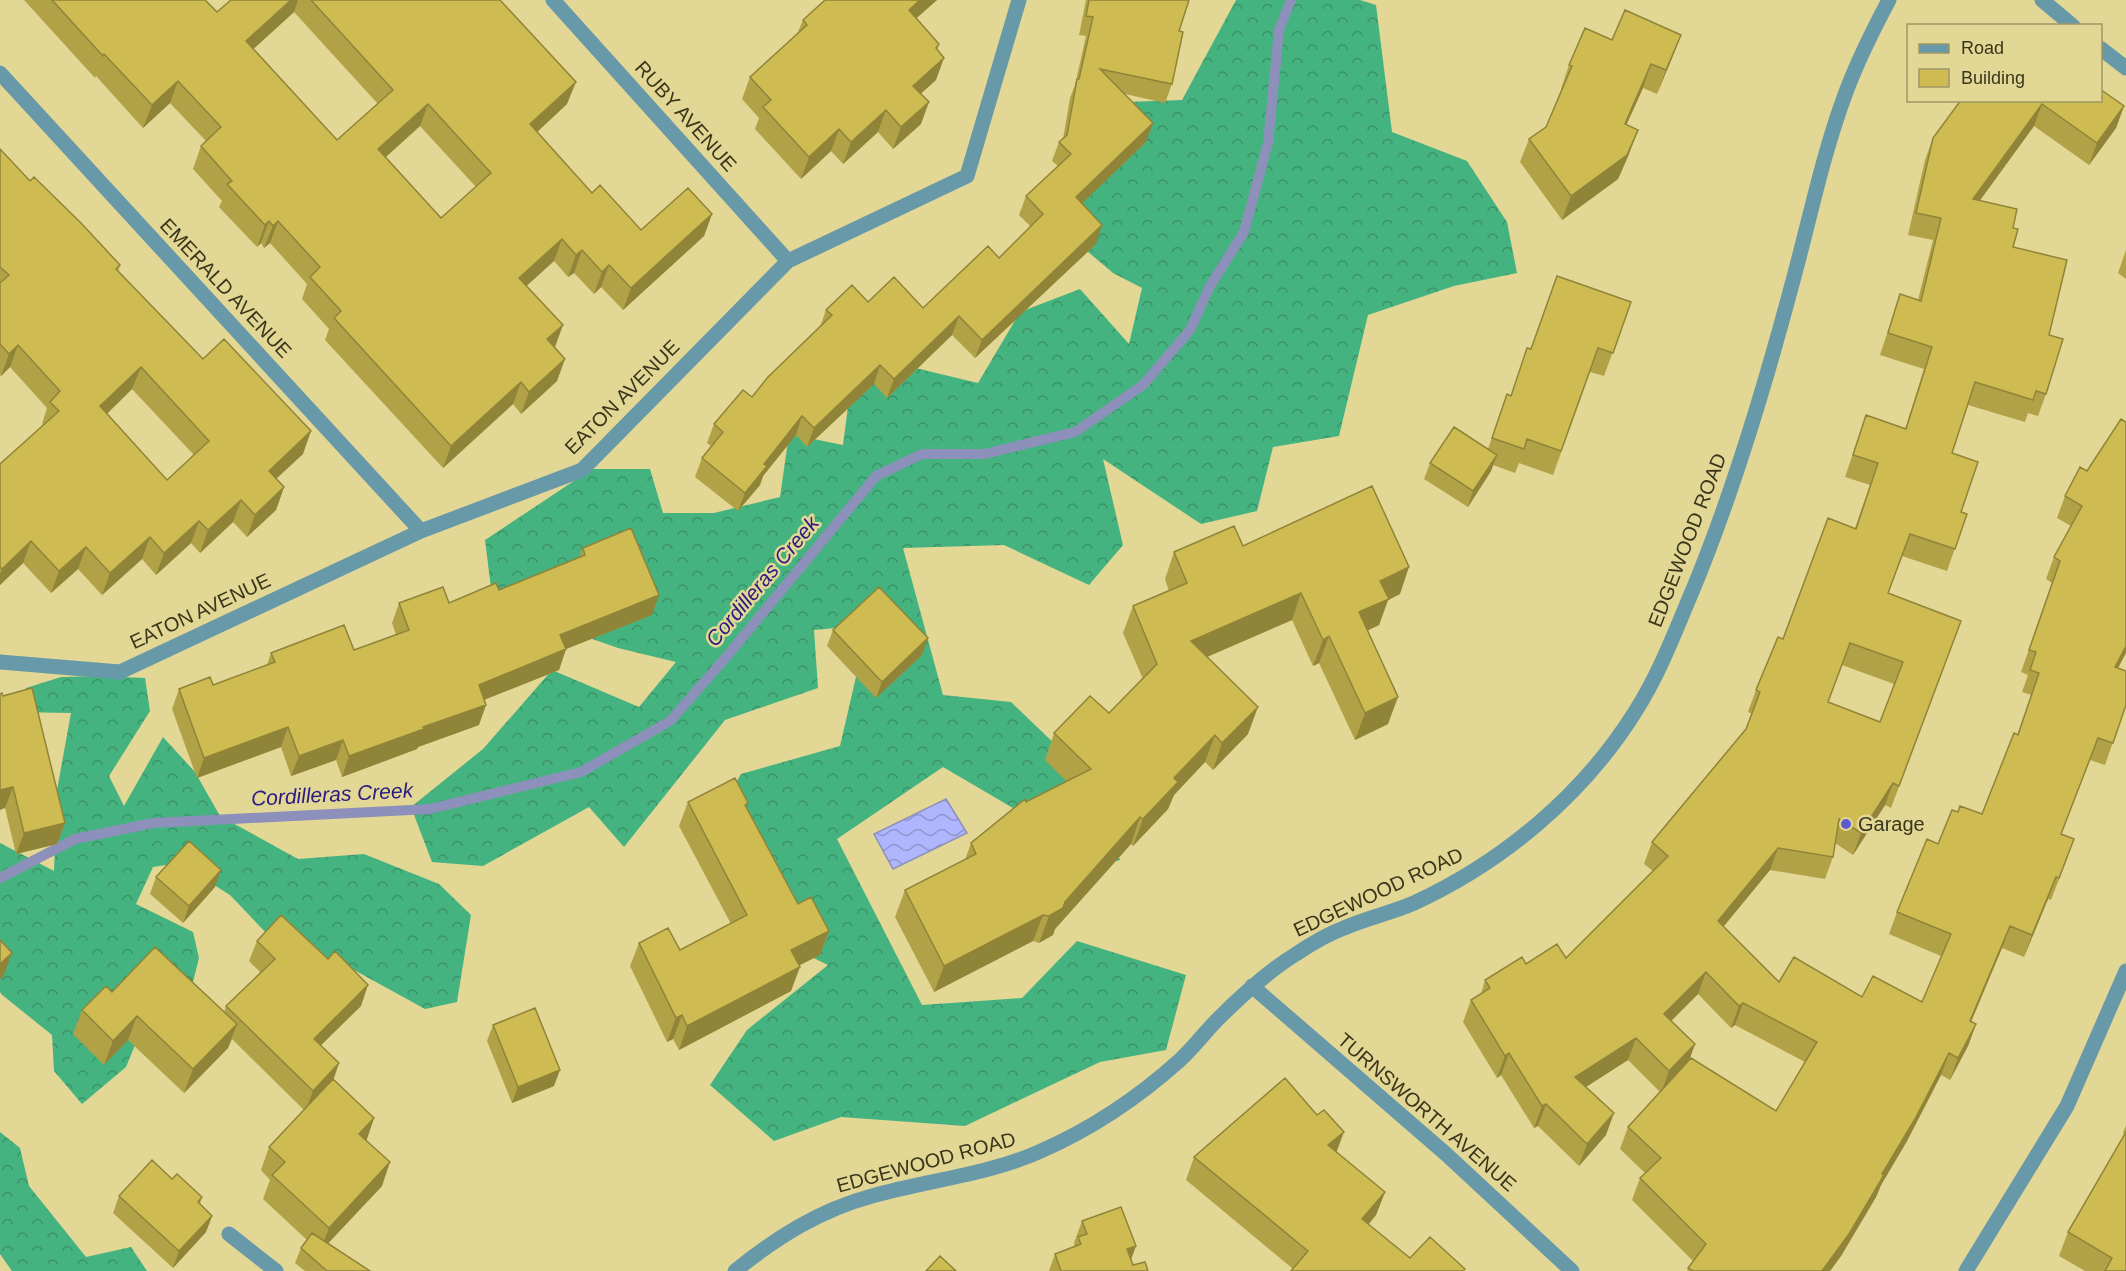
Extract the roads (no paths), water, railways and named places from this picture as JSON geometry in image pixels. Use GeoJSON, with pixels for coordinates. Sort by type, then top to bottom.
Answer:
{"type":"FeatureCollection","features":[{"type":"Feature","properties":{"kind":"street","name":"RUBY AVENUE"},"geometry":{"type":"LineString","coordinates":[[553,0],[788,261]]}},
{"type":"Feature","properties":{"kind":"street","name":"EATON AVENUE"},"geometry":{"type":"LineString","coordinates":[[0,662],[120,672],[421,531],[582,470],[788,261],[967,176],[1020,0]]}},
{"type":"Feature","properties":{"kind":"street","name":"EDGEWOOD ROAD"},"geometry":{"type":"LineString","coordinates":[[735,1271],[764,1247],[812,1217],[867,1197],[986,1170],[1040,1152],[1092,1124],[1181,1058],[1252,986],[1294,955],[1340,929],[1408,905],[1448,886],[1506,850],[1552,812],[1598,762],[1635,712],[1666,654],[1705,561],[1766,380],[1829,144],[1846,91],[1870,35],[1889,0]]}},
{"type":"Feature","properties":{"kind":"street"},"geometry":{"type":"LineString","coordinates":[[2042,0],[2071,24]]}},
{"type":"Feature","properties":{"kind":"street"},"geometry":{"type":"LineString","coordinates":[[2102,50],[2126,68]]}},
{"type":"Feature","properties":{"kind":"street","name":"EMERALD AVENUE"},"geometry":{"type":"LineString","coordinates":[[0,73],[421,531]]}},
{"type":"Feature","properties":{"kind":"street"},"geometry":{"type":"LineString","coordinates":[[1966,1271],[2067,1106],[2126,971]]}},
{"type":"Feature","properties":{"kind":"street","name":"TURNSWORTH AVENUE"},"geometry":{"type":"LineString","coordinates":[[1252,986],[1446,1154],[1572,1271]]}},
{"type":"Feature","properties":{"kind":"street"},"geometry":{"type":"LineString","coordinates":[[229,1234],[276,1271]]}},
{"type":"Feature","properties":{"kind":"water"},"geometry":{"type":"Polygon","coordinates":[[[946,799],[967,833],[893,869],[874,834],[946,799]]]}},
{"type":"Feature","properties":{"kind":"waterway","name":"Cordilleras Creek"},"geometry":{"type":"LineString","coordinates":[[0,878],[75,839],[153,823],[430,809],[581,772],[670,721],[728,655],[876,476],[922,454],[984,454],[1075,432],[1143,385],[1190,330],[1210,286],[1244,232],[1268,143],[1279,30],[1291,0]]}},
{"type":"Feature","properties":{"kind":"place","name":"Garage"},"geometry":{"type":"Point","coordinates":[1846,824]}}]}
